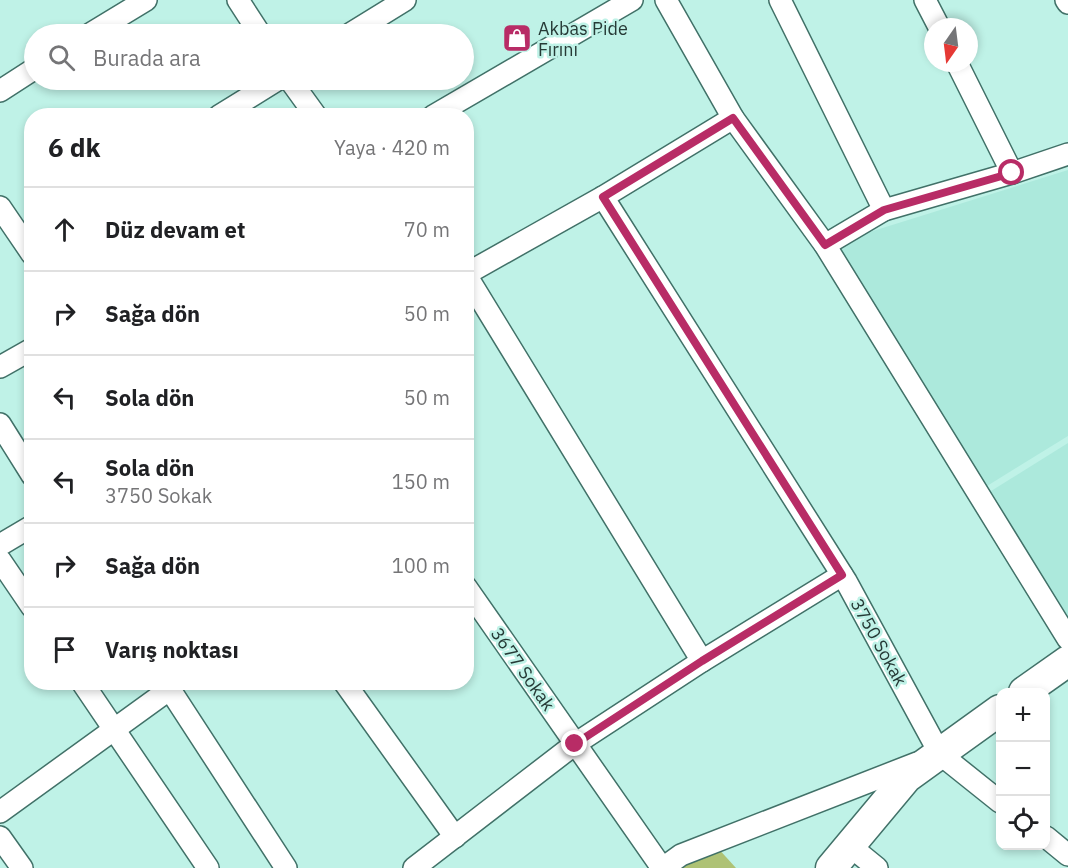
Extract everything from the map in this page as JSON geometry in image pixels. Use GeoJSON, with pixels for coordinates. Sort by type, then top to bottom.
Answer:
{"type":"FeatureCollection","features":[{"type":"Feature","properties":{"kind":"street"},"geometry":{"type":"LineString","coordinates":[[106,24],[146,0]]}},
{"type":"Feature","properties":{"kind":"street"},"geometry":{"type":"LineString","coordinates":[[238,0],[254,24]]}},
{"type":"Feature","properties":{"kind":"street"},"geometry":{"type":"LineString","coordinates":[[366,24],[405,0]]}},
{"type":"Feature","properties":{"kind":"street"},"geometry":{"type":"LineString","coordinates":[[666,0],[733,118],[825,245],[1068,639]]}},
{"type":"Feature","properties":{"kind":"street"},"geometry":{"type":"LineString","coordinates":[[780,0],[884,210]]}},
{"type":"Feature","properties":{"kind":"street"},"geometry":{"type":"LineString","coordinates":[[925,0],[934,18]]}},
{"type":"Feature","properties":{"kind":"street"},"geometry":{"type":"LineString","coordinates":[[446,108],[623,2]]}},
{"type":"Feature","properties":{"kind":"street"},"geometry":{"type":"LineString","coordinates":[[962,72],[1012,173]]}},
{"type":"Feature","properties":{"kind":"street"},"geometry":{"type":"LineString","coordinates":[[0,91],[24,75]]}},
{"type":"Feature","properties":{"kind":"street"},"geometry":{"type":"LineString","coordinates":[[232,108],[262,90]]}},
{"type":"Feature","properties":{"kind":"street"},"geometry":{"type":"LineString","coordinates":[[297,90],[310,108]]}},
{"type":"Feature","properties":{"kind":"street"},"geometry":{"type":"LineString","coordinates":[[474,270],[603,197],[733,118]]}},
{"type":"Feature","properties":{"kind":"street"},"geometry":{"type":"LineString","coordinates":[[825,245],[884,210],[1012,173],[1068,154]]}},
{"type":"Feature","properties":{"kind":"street","name":"3750 Sokak"},"geometry":{"type":"LineString","coordinates":[[603,197],[842,575],[940,754]]}},
{"type":"Feature","properties":{"kind":"street"},"geometry":{"type":"LineString","coordinates":[[0,207],[24,235]]}},
{"type":"Feature","properties":{"kind":"street"},"geometry":{"type":"LineString","coordinates":[[474,287],[702,661]]}},
{"type":"Feature","properties":{"kind":"street"},"geometry":{"type":"LineString","coordinates":[[0,367],[24,354]]}},
{"type":"Feature","properties":{"kind":"street"},"geometry":{"type":"LineString","coordinates":[[0,424],[24,462]]}},
{"type":"Feature","properties":{"kind":"street"},"geometry":{"type":"LineString","coordinates":[[0,545],[24,531]]}},
{"type":"Feature","properties":{"kind":"street"},"geometry":{"type":"LineString","coordinates":[[0,560],[24,595]]}},
{"type":"Feature","properties":{"kind":"street"},"geometry":{"type":"LineString","coordinates":[[414,868],[575,744],[702,661],[842,575]]}},
{"type":"Feature","properties":{"kind":"street","name":"3677 Sokak"},"geometry":{"type":"LineString","coordinates":[[474,599],[662,868]]}},
{"type":"Feature","properties":{"kind":"street"},"geometry":{"type":"LineString","coordinates":[[1033,688],[1064,671]]}},
{"type":"Feature","properties":{"kind":"street"},"geometry":{"type":"LineString","coordinates":[[87,690],[208,868]]}},
{"type":"Feature","properties":{"kind":"street"},"geometry":{"type":"LineString","coordinates":[[0,812],[114,730],[163,690]]}},
{"type":"Feature","properties":{"kind":"street"},"geometry":{"type":"LineString","coordinates":[[171,690],[286,868]]}},
{"type":"Feature","properties":{"kind":"street"},"geometry":{"type":"LineString","coordinates":[[350,690],[455,837]]}},
{"type":"Feature","properties":{"kind":"street"},"geometry":{"type":"LineString","coordinates":[[831,868],[907,777],[996,713]]}},
{"type":"Feature","properties":{"kind":"street"},"geometry":{"type":"LineString","coordinates":[[940,754],[996,799]]}},
{"type":"Feature","properties":{"kind":"street"},"geometry":{"type":"LineString","coordinates":[[662,868],[681,855],[940,754]]}},
{"type":"Feature","properties":{"kind":"street"},"geometry":{"type":"LineString","coordinates":[[0,837],[22,868]]}},
{"type":"Feature","properties":{"kind":"street"},"geometry":{"type":"LineString","coordinates":[[1050,840],[1068,855]]}},
{"type":"Feature","properties":{"kind":"street"},"geometry":{"type":"LineString","coordinates":[[850,846],[876,868]]}},
{"type":"Feature","properties":{"kind":"shaded area"},"geometry":{"type":"Polygon","coordinates":[[[1068,170],[1068,436],[987,486],[828,245],[1068,170]]]}},
{"type":"Feature","properties":{"kind":"shaded area"},"geometry":{"type":"Polygon","coordinates":[[[1068,443],[1068,619],[991,491],[1068,443]]]}},
{"type":"Feature","properties":{"kind":"green space"},"geometry":{"type":"Polygon","coordinates":[[[716,846],[736,868],[673,868],[716,846]]]}},
{"type":"Feature","properties":{"kind":"place","name":"Akbas Pide Fırını"},"geometry":{"type":"Point","coordinates":[517,38]}},
{"type":"Feature","properties":{"kind":"route"},"geometry":{"type":"LineString","coordinates":[[575,744],[702,661],[842,575],[603,197],[733,118],[825,245],[884,210],[1012,173]]}}]}
